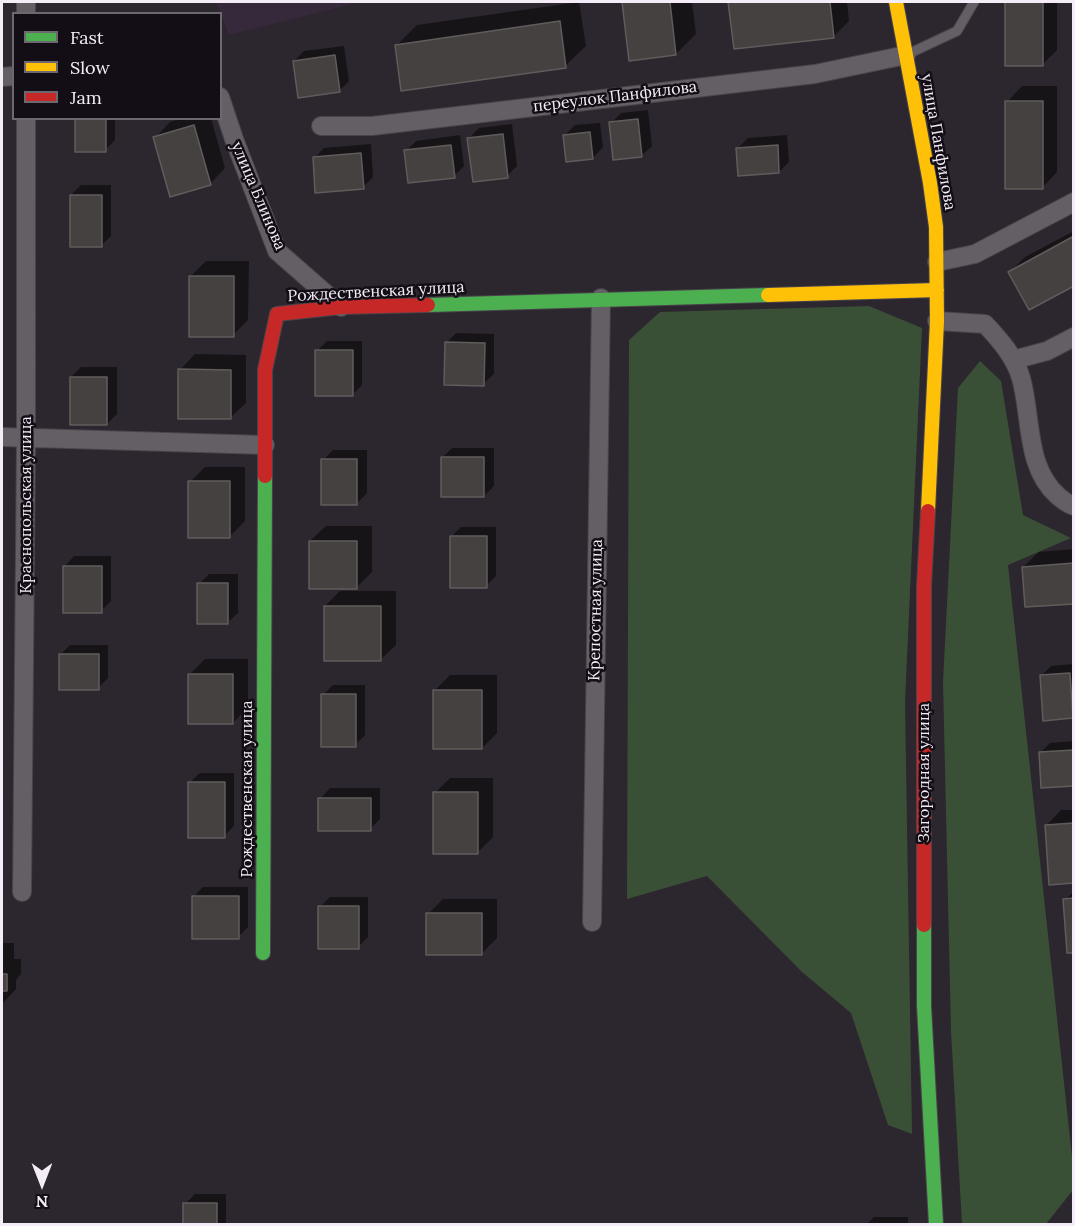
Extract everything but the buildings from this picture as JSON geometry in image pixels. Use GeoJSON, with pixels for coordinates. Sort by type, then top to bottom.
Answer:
{"type":"FeatureCollection","features":[{"type":"Feature","properties":{"kind":"street","name":"улица Панфилова"},"geometry":{"type":"LineString","coordinates":[[896,2],[930,183],[936,227],[937,290]]}},
{"type":"Feature","properties":{"kind":"street","name":"переулок Панфилова"},"geometry":{"type":"LineString","coordinates":[[321,126],[372,126],[815,74],[906,55]]}},
{"type":"Feature","properties":{"kind":"street","name":"улица Блинова"},"geometry":{"type":"LineString","coordinates":[[222,103],[277,251],[341,307]]}},
{"type":"Feature","properties":{"kind":"street","name":"Краснопольская улица"},"geometry":{"type":"LineString","coordinates":[[22,892],[26,120]]}},
{"type":"Feature","properties":{"kind":"street"},"geometry":{"type":"LineString","coordinates":[[937,261],[975,254],[1074,202]]}},
{"type":"Feature","properties":{"kind":"street","name":"Рождественская улица"},"geometry":{"type":"LineString","coordinates":[[263,954],[265,370],[277,314],[341,307],[937,290]]}},
{"type":"Feature","properties":{"kind":"street","name":"Загородная улица"},"geometry":{"type":"LineString","coordinates":[[936,1224],[924,1006],[924,586],[937,290]]}},
{"type":"Feature","properties":{"kind":"street","name":"Крепостная улица"},"geometry":{"type":"LineString","coordinates":[[592,922],[601,298]]}},
{"type":"Feature","properties":{"kind":"street"},"geometry":{"type":"LineString","coordinates":[[937,321],[985,324],[1006,347],[1021,377],[1031,445],[1048,486],[1069,505],[1074,506]]}},
{"type":"Feature","properties":{"kind":"street"},"geometry":{"type":"LineString","coordinates":[[1013,360],[1047,351],[1074,337]]}},
{"type":"Feature","properties":{"kind":"street"},"geometry":{"type":"LineString","coordinates":[[2,437],[265,445]]}},
{"type":"Feature","properties":{"kind":"lane"},"geometry":{"type":"LineString","coordinates":[[906,55],[957,31],[974,2]]}},
{"type":"Feature","properties":{"kind":"shaded area"},"geometry":{"type":"Polygon","coordinates":[[[216,2],[360,2],[229,35],[222,12],[216,2]]]}},
{"type":"Feature","properties":{"kind":"green space"},"geometry":{"type":"Polygon","coordinates":[[[869,306],[922,328],[905,702],[912,1134],[888,1125],[851,1013],[802,972],[707,876],[627,899],[629,340],[660,312],[869,306]]]}},
{"type":"Feature","properties":{"kind":"green space"},"geometry":{"type":"Polygon","coordinates":[[[980,361],[1001,381],[1023,515],[1071,538],[1008,565],[1073,1166],[1073,1190],[1046,1224],[962,1224],[951,1031],[943,682],[958,388],[980,361]]]}},
{"type":"Feature","properties":{"kind":"traffic: fast"},"geometry":{"type":"LineString","coordinates":[[428,305],[768,295]]}},
{"type":"Feature","properties":{"kind":"traffic: fast"},"geometry":{"type":"LineString","coordinates":[[263,953],[265,476]]}},
{"type":"Feature","properties":{"kind":"traffic: fast"},"geometry":{"type":"LineString","coordinates":[[924,925],[924,1006],[936,1224]]}},
{"type":"Feature","properties":{"kind":"traffic: slow"},"geometry":{"type":"LineString","coordinates":[[896,2],[936,227],[937,321],[928,511]]}},
{"type":"Feature","properties":{"kind":"traffic: slow"},"geometry":{"type":"LineString","coordinates":[[768,295],[937,290]]}},
{"type":"Feature","properties":{"kind":"traffic: jam"},"geometry":{"type":"LineString","coordinates":[[265,476],[265,370],[277,314],[341,307],[428,305]]}},
{"type":"Feature","properties":{"kind":"traffic: jam"},"geometry":{"type":"LineString","coordinates":[[924,925],[924,586],[928,511]]}}]}
